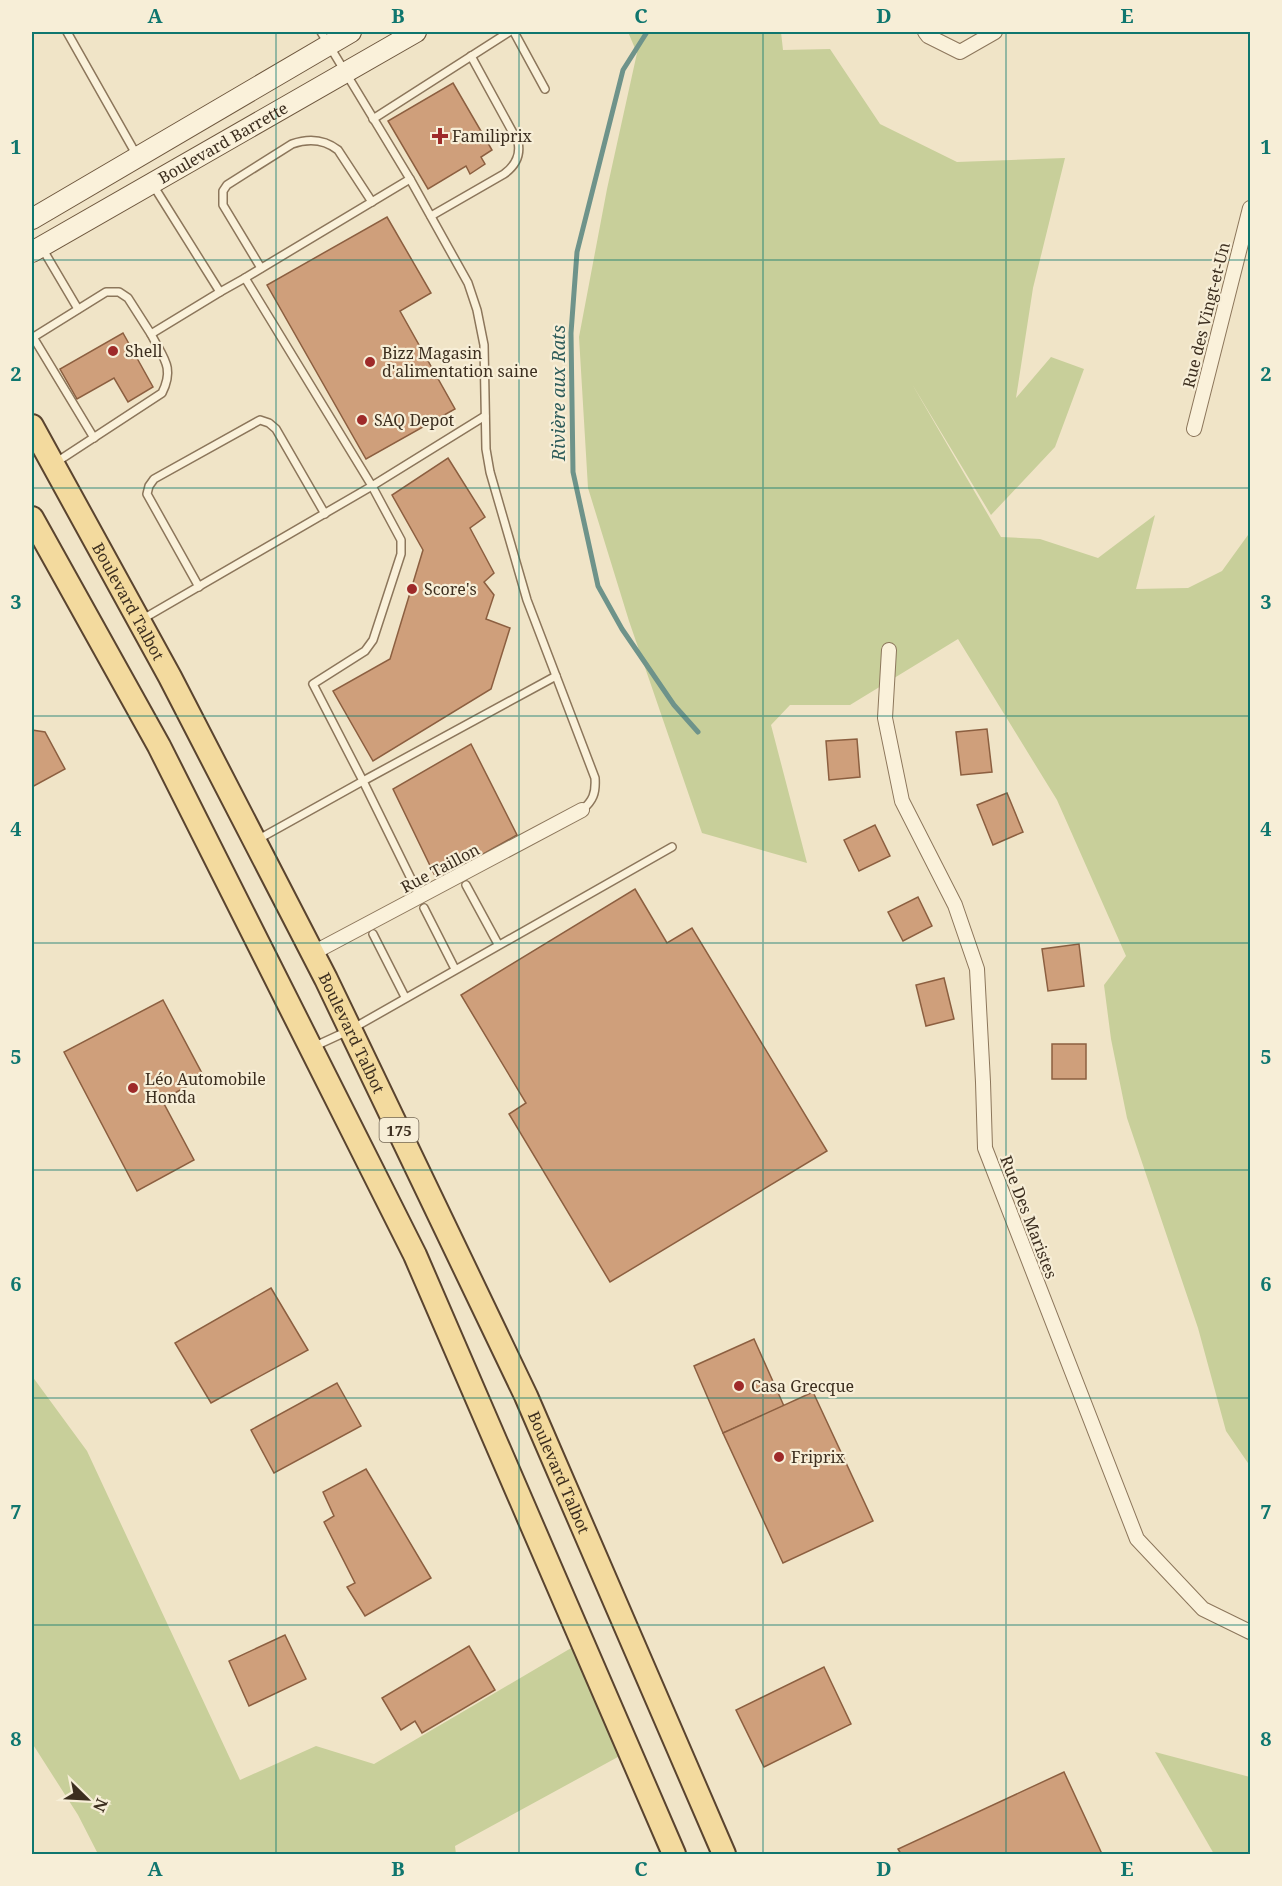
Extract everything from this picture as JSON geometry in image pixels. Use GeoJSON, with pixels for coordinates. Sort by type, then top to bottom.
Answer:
{"type":"FeatureCollection","features":[{"type":"Feature","properties":{"kind":"main road","name":"Boulevard Barrette"},"geometry":{"type":"LineString","coordinates":[[32,219],[138,156],[325,38],[351,32]]}},
{"type":"Feature","properties":{"kind":"main road","name":"Boulevard Barrette"},"geometry":{"type":"LineString","coordinates":[[36,249],[416,32]]}},
{"type":"Feature","properties":{"kind":"main road","name":"Boulevard Talbot"},"geometry":{"type":"LineString","coordinates":[[32,426],[139,621],[351,1030],[526,1396],[724,1854]]}},
{"type":"Feature","properties":{"kind":"main road","name":"175"},"geometry":{"type":"LineString","coordinates":[[32,518],[159,746],[415,1255],[674,1854]]}},
{"type":"Feature","properties":{"kind":"street"},"geometry":{"type":"LineString","coordinates":[[925,32],[928,36],[960,52],[995,32]]}},
{"type":"Feature","properties":{"kind":"street","name":"Rue des Vingt-et-Un"},"geometry":{"type":"LineString","coordinates":[[1194,429],[1251,208]]}},
{"type":"Feature","properties":{"kind":"street","name":"Rue Des Maristes"},"geometry":{"type":"LineString","coordinates":[[889,650],[885,717],[902,801],[955,905],[976,969],[985,1148],[1137,1539],[1203,1609],[1251,1632]]}},
{"type":"Feature","properties":{"kind":"street","name":"Rue Taillon"},"geometry":{"type":"LineString","coordinates":[[313,953],[422,902],[582,810]]}},
{"type":"Feature","properties":{"kind":"lane"},"geometry":{"type":"LineString","coordinates":[[67,32],[138,156]]}},
{"type":"Feature","properties":{"kind":"lane"},"geometry":{"type":"LineString","coordinates":[[373,118],[512,32],[545,89]]}},
{"type":"Feature","properties":{"kind":"lane"},"geometry":{"type":"LineString","coordinates":[[325,38],[431,216],[468,283],[477,310],[484,345],[486,449],[490,472],[527,600],[596,778],[596,792],[590,803],[582,810]]}},
{"type":"Feature","properties":{"kind":"lane"},"geometry":{"type":"LineString","coordinates":[[431,216],[504,174],[511,169],[519,155],[518,142],[471,56]]}},
{"type":"Feature","properties":{"kind":"lane"},"geometry":{"type":"LineString","coordinates":[[261,268],[223,205],[223,191],[227,185],[292,144],[302,140],[320,140],[332,145],[338,150],[372,202]]}},
{"type":"Feature","properties":{"kind":"lane"},"geometry":{"type":"LineString","coordinates":[[151,334],[410,179]]}},
{"type":"Feature","properties":{"kind":"lane"},"geometry":{"type":"LineString","coordinates":[[152,183],[220,292]]}},
{"type":"Feature","properties":{"kind":"lane"},"geometry":{"type":"LineString","coordinates":[[36,249],[78,309]]}},
{"type":"Feature","properties":{"kind":"lane"},"geometry":{"type":"LineString","coordinates":[[245,278],[372,486],[401,540],[401,554],[373,640],[365,651],[313,684],[455,969]]}},
{"type":"Feature","properties":{"kind":"lane"},"geometry":{"type":"LineString","coordinates":[[53,465],[94,438],[162,393],[168,381],[169,368],[151,334],[128,298],[119,292],[106,292],[32,337],[94,438]]}},
{"type":"Feature","properties":{"kind":"lane"},"geometry":{"type":"LineString","coordinates":[[139,621],[372,486],[485,416]]}},
{"type":"Feature","properties":{"kind":"lane"},"geometry":{"type":"LineString","coordinates":[[199,586],[147,494],[154,479],[260,420],[276,429],[324,514]]}},
{"type":"Feature","properties":{"kind":"lane"},"geometry":{"type":"LineString","coordinates":[[255,841],[556,676]]}},
{"type":"Feature","properties":{"kind":"lane"},"geometry":{"type":"LineString","coordinates":[[311,1048],[351,1030],[405,997],[672,847]]}},
{"type":"Feature","properties":{"kind":"lane"},"geometry":{"type":"LineString","coordinates":[[466,885],[498,944]]}},
{"type":"Feature","properties":{"kind":"lane"},"geometry":{"type":"LineString","coordinates":[[373,934],[405,997]]}},
{"type":"Feature","properties":{"kind":"green space"},"geometry":{"type":"Polygon","coordinates":[[[628,32],[781,32],[783,50],[830,49],[880,124],[957,162],[1065,158],[1033,288],[1016,398],[1051,357],[1084,369],[1055,447],[991,515],[912,384],[1001,537],[1040,539],[1098,558],[1155,515],[1136,589],[1188,588],[1222,571],[1248,535],[1250,492],[1250,1466],[1226,1431],[1198,1328],[1127,1118],[1111,1039],[1104,985],[1126,956],[1057,800],[958,639],[850,705],[790,705],[771,725],[807,863],[702,833],[629,621],[588,488],[579,337],[607,189],[637,53],[628,32]]]}},
{"type":"Feature","properties":{"kind":"green space"},"geometry":{"type":"Polygon","coordinates":[[[32,1376],[87,1451],[240,1780],[316,1746],[374,1764],[583,1641],[627,1752],[455,1846],[456,1854],[98,1854],[78,1815],[32,1743],[32,1376]]]}},
{"type":"Feature","properties":{"kind":"green space"},"geometry":{"type":"Polygon","coordinates":[[[1155,1752],[1250,1777],[1250,1854],[1214,1854],[1155,1752]]]}},
{"type":"Feature","properties":{"kind":"building","name":"Familiprix"},"geometry":{"type":"Polygon","coordinates":[[[453,83],[492,150],[481,157],[485,164],[470,174],[466,166],[428,189],[388,121],[453,83]]]}},
{"type":"Feature","properties":{"kind":"building","name":"Bizz Magasin d'alimentation saine"},"geometry":{"type":"Polygon","coordinates":[[[387,217],[431,293],[400,311],[455,409],[366,459],[267,285],[387,217]]]}},
{"type":"Feature","properties":{"kind":"building","name":"Shell"},"geometry":{"type":"Polygon","coordinates":[[[123,333],[153,387],[128,402],[114,378],[77,399],[60,369],[123,333]]]}},
{"type":"Feature","properties":{"kind":"building"},"geometry":{"type":"Polygon","coordinates":[[[448,458],[485,517],[470,528],[494,573],[484,582],[494,595],[486,619],[510,628],[491,689],[373,761],[333,691],[390,659],[423,550],[392,495],[448,458]]]}},
{"type":"Feature","properties":{"kind":"building"},"geometry":{"type":"Polygon","coordinates":[[[987,729],[992,772],[961,775],[956,732],[987,729]]]}},
{"type":"Feature","properties":{"kind":"building"},"geometry":{"type":"Polygon","coordinates":[[[32,730],[45,732],[65,769],[32,787],[32,730]]]}},
{"type":"Feature","properties":{"kind":"building"},"geometry":{"type":"Polygon","coordinates":[[[857,739],[860,777],[829,780],[826,741],[857,739]]]}},
{"type":"Feature","properties":{"kind":"building"},"geometry":{"type":"Polygon","coordinates":[[[471,744],[517,835],[437,880],[393,789],[471,744]]]}},
{"type":"Feature","properties":{"kind":"building"},"geometry":{"type":"Polygon","coordinates":[[[1007,793],[1023,832],[993,845],[977,805],[1007,793]]]}},
{"type":"Feature","properties":{"kind":"building"},"geometry":{"type":"Polygon","coordinates":[[[875,825],[890,856],[859,871],[844,840],[875,825]]]}},
{"type":"Feature","properties":{"kind":"building"},"geometry":{"type":"Polygon","coordinates":[[[635,889],[667,943],[692,928],[827,1151],[610,1282],[509,1114],[526,1103],[461,995],[635,889]]]}},
{"type":"Feature","properties":{"kind":"building"},"geometry":{"type":"Polygon","coordinates":[[[918,897],[932,926],[903,941],[888,912],[918,897]]]}},
{"type":"Feature","properties":{"kind":"building"},"geometry":{"type":"Polygon","coordinates":[[[1079,944],[1084,986],[1048,991],[1042,949],[1079,944]]]}},
{"type":"Feature","properties":{"kind":"building"},"geometry":{"type":"Polygon","coordinates":[[[944,978],[954,1019],[926,1026],[916,985],[944,978]]]}},
{"type":"Feature","properties":{"kind":"building","name":"Léo Automobile Honda"},"geometry":{"type":"Polygon","coordinates":[[[163,1000],[204,1077],[162,1100],[194,1160],[137,1191],[64,1052],[163,1000]]]}},
{"type":"Feature","properties":{"kind":"building"},"geometry":{"type":"Polygon","coordinates":[[[1052,1044],[1086,1044],[1086,1079],[1052,1079],[1052,1044]]]}},
{"type":"Feature","properties":{"kind":"building"},"geometry":{"type":"Polygon","coordinates":[[[271,1288],[308,1350],[211,1403],[175,1343],[271,1288]]]}},
{"type":"Feature","properties":{"kind":"building","name":"Casa Grecque"},"geometry":{"type":"Polygon","coordinates":[[[754,1339],[784,1406],[723,1433],[694,1366],[754,1339]]]}},
{"type":"Feature","properties":{"kind":"building"},"geometry":{"type":"Polygon","coordinates":[[[337,1383],[361,1426],[274,1473],[251,1430],[337,1383]]]}},
{"type":"Feature","properties":{"kind":"building"},"geometry":{"type":"Polygon","coordinates":[[[813,1392],[873,1521],[783,1563],[723,1433],[813,1392]]]}},
{"type":"Feature","properties":{"kind":"building"},"geometry":{"type":"Polygon","coordinates":[[[366,1469],[431,1578],[365,1616],[347,1587],[355,1583],[324,1522],[334,1516],[323,1492],[366,1469]]]}},
{"type":"Feature","properties":{"kind":"building"},"geometry":{"type":"Polygon","coordinates":[[[285,1635],[306,1679],[249,1706],[229,1661],[285,1635]]]}},
{"type":"Feature","properties":{"kind":"building"},"geometry":{"type":"Polygon","coordinates":[[[469,1646],[495,1690],[422,1733],[415,1721],[401,1730],[382,1698],[469,1646]]]}},
{"type":"Feature","properties":{"kind":"building"},"geometry":{"type":"Polygon","coordinates":[[[824,1667],[851,1724],[764,1767],[736,1710],[824,1667]]]}},
{"type":"Feature","properties":{"kind":"building"},"geometry":{"type":"Polygon","coordinates":[[[1064,1772],[1102,1854],[901,1854],[898,1849],[1064,1772]]]}},
{"type":"Feature","properties":{"kind":"waterway","name":"Rivière aux Rats"},"geometry":{"type":"LineString","coordinates":[[647,32],[623,70],[577,252],[571,333],[573,472],[598,586],[622,629],[674,705],[698,732]]}},
{"type":"Feature","properties":{"kind":"place","name":"Familiprix"},"geometry":{"type":"Point","coordinates":[440,136]}},
{"type":"Feature","properties":{"kind":"place","name":"Shell"},"geometry":{"type":"Point","coordinates":[113,351]}},
{"type":"Feature","properties":{"kind":"place","name":"Bizz Magasin d'alimentation saine"},"geometry":{"type":"Point","coordinates":[370,362]}},
{"type":"Feature","properties":{"kind":"place","name":"SAQ Depot"},"geometry":{"type":"Point","coordinates":[362,420]}},
{"type":"Feature","properties":{"kind":"place","name":"Score's"},"geometry":{"type":"Point","coordinates":[412,589]}},
{"type":"Feature","properties":{"kind":"place","name":"Léo Automobile Honda"},"geometry":{"type":"Point","coordinates":[133,1088]}},
{"type":"Feature","properties":{"kind":"place","name":"Casa Grecque"},"geometry":{"type":"Point","coordinates":[739,1386]}},
{"type":"Feature","properties":{"kind":"place","name":"Friprix"},"geometry":{"type":"Point","coordinates":[779,1457]}}]}
